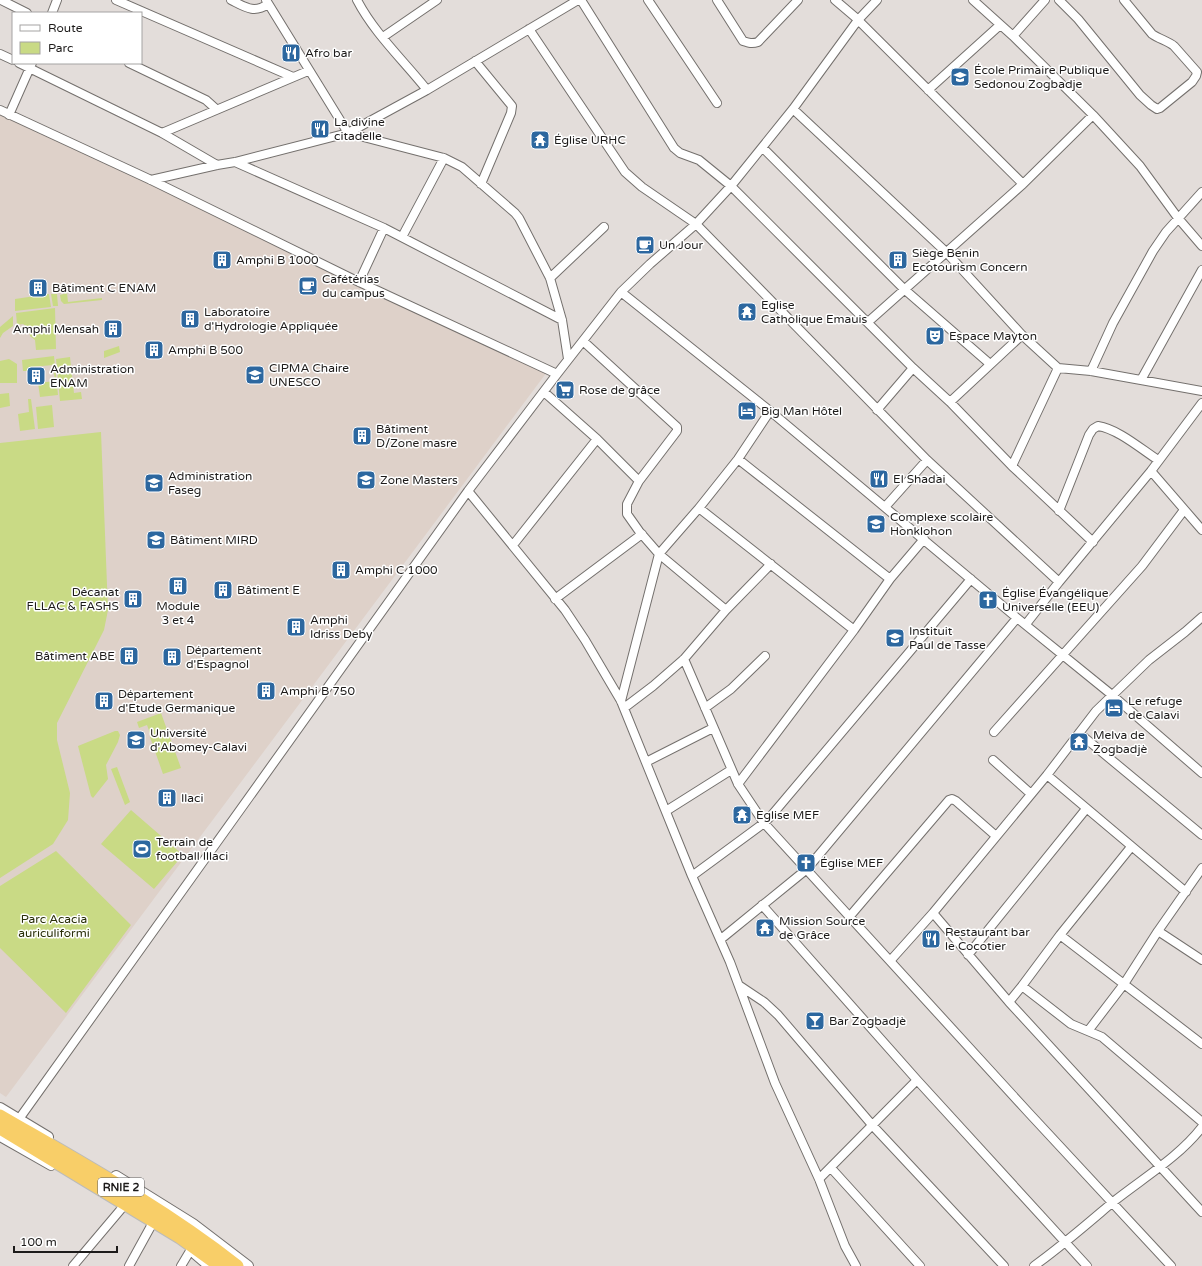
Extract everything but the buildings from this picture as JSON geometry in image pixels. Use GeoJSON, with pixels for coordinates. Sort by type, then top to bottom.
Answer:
{"type":"FeatureCollection","features":[{"type":"Feature","properties":{"kind":"highway","name":"RNIE 2"},"geometry":{"type":"LineString","coordinates":[[0,1116],[112,1181],[195,1234],[237,1266]]}},
{"type":"Feature","properties":{"kind":"highway","name":"RNIE 2"},"geometry":{"type":"LineString","coordinates":[[0,1128],[180,1237],[220,1266]]}},
{"type":"Feature","properties":{"kind":"street"},"geometry":{"type":"LineString","coordinates":[[1,0],[25,12]]}},
{"type":"Feature","properties":{"kind":"street"},"geometry":{"type":"LineString","coordinates":[[52,12],[57,0]]}},
{"type":"Feature","properties":{"kind":"street"},"geometry":{"type":"LineString","coordinates":[[116,0],[293,77]]}},
{"type":"Feature","properties":{"kind":"street"},"geometry":{"type":"LineString","coordinates":[[231,0],[256,10],[262,8],[267,2],[308,71],[348,133],[444,158],[462,167],[515,212],[550,278],[562,320],[568,359]]}},
{"type":"Feature","properties":{"kind":"street"},"geometry":{"type":"LineString","coordinates":[[357,0],[371,22],[428,90]]}},
{"type":"Feature","properties":{"kind":"street"},"geometry":{"type":"LineString","coordinates":[[384,37],[437,0]]}},
{"type":"Feature","properties":{"kind":"street"},"geometry":{"type":"LineString","coordinates":[[151,180],[217,164],[235,162],[348,133],[428,90],[528,29],[580,0],[674,148],[680,153],[699,160],[731,186],[913,368],[950,402],[1012,466],[1093,542]]}},
{"type":"Feature","properties":{"kind":"street"},"geometry":{"type":"LineString","coordinates":[[648,0],[717,103]]}},
{"type":"Feature","properties":{"kind":"street"},"geometry":{"type":"LineString","coordinates":[[717,0],[743,41],[754,43],[758,42],[798,0]]}},
{"type":"Feature","properties":{"kind":"street"},"geometry":{"type":"LineString","coordinates":[[835,0],[858,20],[1023,184]]}},
{"type":"Feature","properties":{"kind":"street"},"geometry":{"type":"LineString","coordinates":[[19,1119],[468,491],[568,359],[621,292],[650,264],[696,224],[731,186],[793,109],[858,20],[877,0]]}},
{"type":"Feature","properties":{"kind":"street"},"geometry":{"type":"LineString","coordinates":[[973,0],[1013,36],[1093,115],[1140,166],[1178,218],[1202,246]]}},
{"type":"Feature","properties":{"kind":"street"},"geometry":{"type":"LineString","coordinates":[[1013,36],[1045,0]]}},
{"type":"Feature","properties":{"kind":"street"},"geometry":{"type":"LineString","coordinates":[[1059,0],[1086,29],[1140,95],[1157,109],[1192,82],[1197,72],[1174,46],[1152,34],[1124,0]]}},
{"type":"Feature","properties":{"kind":"street"},"geometry":{"type":"LineString","coordinates":[[928,90],[1000,25]]}},
{"type":"Feature","properties":{"kind":"street"},"geometry":{"type":"LineString","coordinates":[[528,29],[625,172],[642,187],[696,224],[927,460],[1059,582]]}},
{"type":"Feature","properties":{"kind":"street"},"geometry":{"type":"LineString","coordinates":[[0,54],[12,60]]}},
{"type":"Feature","properties":{"kind":"street"},"geometry":{"type":"LineString","coordinates":[[475,61],[512,106],[511,113],[481,184]]}},
{"type":"Feature","properties":{"kind":"street"},"geometry":{"type":"LineString","coordinates":[[131,64],[206,100],[216,109]]}},
{"type":"Feature","properties":{"kind":"street"},"geometry":{"type":"LineString","coordinates":[[9,114],[31,66],[162,133],[217,164]]}},
{"type":"Feature","properties":{"kind":"street"},"geometry":{"type":"LineString","coordinates":[[162,133],[308,71]]}},
{"type":"Feature","properties":{"kind":"street"},"geometry":{"type":"LineString","coordinates":[[793,109],[946,253],[1022,335],[1058,368],[1091,370],[1202,392]]}},
{"type":"Feature","properties":{"kind":"street"},"geometry":{"type":"LineString","coordinates":[[0,110],[151,180],[359,282],[557,374]]}},
{"type":"Feature","properties":{"kind":"street"},"geometry":{"type":"LineString","coordinates":[[868,322],[1023,184],[1093,115]]}},
{"type":"Feature","properties":{"kind":"street"},"geometry":{"type":"LineString","coordinates":[[763,148],[904,289],[990,364]]}},
{"type":"Feature","properties":{"kind":"street"},"geometry":{"type":"LineString","coordinates":[[402,237],[444,158]]}},
{"type":"Feature","properties":{"kind":"street"},"geometry":{"type":"LineString","coordinates":[[235,162],[384,228],[562,320]]}},
{"type":"Feature","properties":{"kind":"street"},"geometry":{"type":"LineString","coordinates":[[1091,370],[1113,323],[1154,251],[1166,232],[1202,192]]}},
{"type":"Feature","properties":{"kind":"street"},"geometry":{"type":"LineString","coordinates":[[550,278],[604,227]]}},
{"type":"Feature","properties":{"kind":"street"},"geometry":{"type":"LineString","coordinates":[[359,282],[384,228]]}},
{"type":"Feature","properties":{"kind":"street"},"geometry":{"type":"LineString","coordinates":[[1141,380],[1202,270]]}},
{"type":"Feature","properties":{"kind":"street"},"geometry":{"type":"LineString","coordinates":[[621,292],[770,411],[1017,618],[1112,695],[1202,773]]}},
{"type":"Feature","properties":{"kind":"street"},"geometry":{"type":"LineString","coordinates":[[950,402],[1022,335]]}},
{"type":"Feature","properties":{"kind":"street"},"geometry":{"type":"LineString","coordinates":[[583,341],[677,427],[677,431],[639,481],[627,504],[627,514],[659,554],[726,610]]}},
{"type":"Feature","properties":{"kind":"street"},"geometry":{"type":"LineString","coordinates":[[877,410],[913,368]]}},
{"type":"Feature","properties":{"kind":"street"},"geometry":{"type":"LineString","coordinates":[[1012,466],[1058,368]]}},
{"type":"Feature","properties":{"kind":"street"},"geometry":{"type":"LineString","coordinates":[[544,392],[596,439],[639,481]]}},
{"type":"Feature","properties":{"kind":"street"},"geometry":{"type":"LineString","coordinates":[[1026,624],[1151,471],[1202,403]]}},
{"type":"Feature","properties":{"kind":"street"},"geometry":{"type":"LineString","coordinates":[[622,705],[659,554],[699,508],[738,458],[770,411]]}},
{"type":"Feature","properties":{"kind":"street"},"geometry":{"type":"LineString","coordinates":[[1059,511],[1089,435],[1093,429],[1098,426],[1106,427],[1158,460]]}},
{"type":"Feature","properties":{"kind":"street"},"geometry":{"type":"LineString","coordinates":[[513,545],[596,439]]}},
{"type":"Feature","properties":{"kind":"street"},"geometry":{"type":"LineString","coordinates":[[738,458],[890,579]]}},
{"type":"Feature","properties":{"kind":"street"},"geometry":{"type":"LineString","coordinates":[[885,507],[927,460]]}},
{"type":"Feature","properties":{"kind":"street"},"geometry":{"type":"LineString","coordinates":[[1151,471],[1202,530]]}},
{"type":"Feature","properties":{"kind":"street"},"geometry":{"type":"LineString","coordinates":[[468,491],[513,545],[585,640],[622,705],[692,876],[721,939],[775,1082],[819,1179],[845,1246],[856,1266]]}},
{"type":"Feature","properties":{"kind":"street"},"geometry":{"type":"LineString","coordinates":[[699,508],[854,630]]}},
{"type":"Feature","properties":{"kind":"street"},"geometry":{"type":"LineString","coordinates":[[994,732],[1142,566],[1184,510]]}},
{"type":"Feature","properties":{"kind":"street"},"geometry":{"type":"LineString","coordinates":[[555,599],[642,534]]}},
{"type":"Feature","properties":{"kind":"street"},"geometry":{"type":"LineString","coordinates":[[738,784],[854,630],[890,579],[924,539]]}},
{"type":"Feature","properties":{"kind":"street"},"geometry":{"type":"LineString","coordinates":[[622,705],[652,686],[684,659],[726,610],[771,564]]}},
{"type":"Feature","properties":{"kind":"street"},"geometry":{"type":"LineString","coordinates":[[692,876],[764,823],[971,579]]}},
{"type":"Feature","properties":{"kind":"street"},"geometry":{"type":"LineString","coordinates":[[890,961],[933,913],[1047,775],[1096,711],[1149,660],[1202,617]]}},
{"type":"Feature","properties":{"kind":"street"},"geometry":{"type":"LineString","coordinates":[[721,939],[807,868],[1017,618]]}},
{"type":"Feature","properties":{"kind":"street"},"geometry":{"type":"LineString","coordinates":[[705,708],[730,689],[765,656]]}},
{"type":"Feature","properties":{"kind":"street"},"geometry":{"type":"LineString","coordinates":[[684,659],[731,770],[738,784],[764,823],[807,868],[1028,1112],[1171,1266]]}},
{"type":"Feature","properties":{"kind":"street"},"geometry":{"type":"LineString","coordinates":[[646,762],[713,728]]}},
{"type":"Feature","properties":{"kind":"street"},"geometry":{"type":"LineString","coordinates":[[1079,733],[1202,835]]}},
{"type":"Feature","properties":{"kind":"street"},"geometry":{"type":"LineString","coordinates":[[993,760],[1031,794]]}},
{"type":"Feature","properties":{"kind":"street"},"geometry":{"type":"LineString","coordinates":[[666,811],[731,770]]}},
{"type":"Feature","properties":{"kind":"street"},"geometry":{"type":"LineString","coordinates":[[1047,775],[1186,892]]}},
{"type":"Feature","properties":{"kind":"street"},"geometry":{"type":"LineString","coordinates":[[850,916],[949,800],[952,799],[956,801],[996,836]]}},
{"type":"Feature","properties":{"kind":"street"},"geometry":{"type":"LineString","coordinates":[[968,955],[1086,809]]}},
{"type":"Feature","properties":{"kind":"street"},"geometry":{"type":"LineString","coordinates":[[1009,1002],[1060,935],[1131,847]]}},
{"type":"Feature","properties":{"kind":"street"},"geometry":{"type":"LineString","coordinates":[[1088,1031],[1124,984],[1158,931],[1202,868]]}},
{"type":"Feature","properties":{"kind":"street"},"geometry":{"type":"LineString","coordinates":[[762,905],[917,1080],[1086,1266]]}},
{"type":"Feature","properties":{"kind":"street"},"geometry":{"type":"LineString","coordinates":[[933,913],[1009,1002],[1069,1066],[1159,1167],[1202,1212]]}},
{"type":"Feature","properties":{"kind":"street"},"geometry":{"type":"LineString","coordinates":[[1158,931],[1202,960]]}},
{"type":"Feature","properties":{"kind":"street"},"geometry":{"type":"LineString","coordinates":[[1060,935],[1202,1044]]}},
{"type":"Feature","properties":{"kind":"street"},"geometry":{"type":"LineString","coordinates":[[740,986],[764,1002],[778,1016],[873,1126],[1004,1266]]}},
{"type":"Feature","properties":{"kind":"street"},"geometry":{"type":"LineString","coordinates":[[1022,986],[1072,1024],[1102,1037],[1202,1122]]}},
{"type":"Feature","properties":{"kind":"street"},"geometry":{"type":"LineString","coordinates":[[819,1179],[917,1080]]}},
{"type":"Feature","properties":{"kind":"street"},"geometry":{"type":"LineString","coordinates":[[0,1108],[138,1189],[193,1224],[248,1266]]}},
{"type":"Feature","properties":{"kind":"street"},"geometry":{"type":"LineString","coordinates":[[1034,1266],[1065,1243],[1113,1202],[1189,1143],[1202,1126]]}},
{"type":"Feature","properties":{"kind":"street"},"geometry":{"type":"LineString","coordinates":[[0,1137],[122,1208],[190,1251],[208,1266]]}},
{"type":"Feature","properties":{"kind":"street"},"geometry":{"type":"LineString","coordinates":[[831,1168],[920,1266]]}},
{"type":"Feature","properties":{"kind":"street"},"geometry":{"type":"LineString","coordinates":[[73,1266],[122,1208]]}},
{"type":"Feature","properties":{"kind":"street"},"geometry":{"type":"LineString","coordinates":[[129,1266],[151,1226]]}},
{"type":"Feature","properties":{"kind":"street"},"geometry":{"type":"LineString","coordinates":[[181,1266],[190,1251]]}},
{"type":"Feature","properties":{"kind":"shaded area","name":"Université d'Abomey-Calavi"},"geometry":{"type":"Polygon","coordinates":[[[0,111],[479,342],[547,372],[6,1097],[0,1093],[0,111]]]}},
{"type":"Feature","properties":{"kind":"green space"},"geometry":{"type":"Polygon","coordinates":[[[67,293],[68,302],[102,298],[102,300],[64,304],[61,301],[60,295],[67,293]]]}},
{"type":"Feature","properties":{"kind":"green space"},"geometry":{"type":"Polygon","coordinates":[[[49,294],[51,307],[15,311],[15,299],[49,294]]]}},
{"type":"Feature","properties":{"kind":"green space"},"geometry":{"type":"Polygon","coordinates":[[[51,294],[57,294],[58,306],[53,306],[51,294]]]}},
{"type":"Feature","properties":{"kind":"green space"},"geometry":{"type":"Polygon","coordinates":[[[55,308],[56,349],[36,350],[35,340],[30,336],[29,328],[23,324],[17,325],[16,313],[55,308]]]}},
{"type":"Feature","properties":{"kind":"green space"},"geometry":{"type":"Polygon","coordinates":[[[13,316],[13,326],[3,333],[0,338],[0,327],[13,316]]]}},
{"type":"Feature","properties":{"kind":"green space"},"geometry":{"type":"Polygon","coordinates":[[[119,346],[120,352],[104,358],[104,351],[119,346]]]}},
{"type":"Feature","properties":{"kind":"green space"},"geometry":{"type":"Polygon","coordinates":[[[54,356],[58,395],[40,397],[38,383],[55,381],[53,365],[32,367],[29,371],[23,371],[22,360],[54,356]]]}},
{"type":"Feature","properties":{"kind":"green space"},"geometry":{"type":"Polygon","coordinates":[[[70,357],[74,393],[81,392],[82,399],[60,401],[56,359],[70,357]]]}},
{"type":"Feature","properties":{"kind":"green space"},"geometry":{"type":"Polygon","coordinates":[[[9,359],[17,364],[17,383],[0,383],[0,361],[9,359]]]}},
{"type":"Feature","properties":{"kind":"green space"},"geometry":{"type":"Polygon","coordinates":[[[9,393],[10,406],[0,408],[0,394],[9,393]]]}},
{"type":"Feature","properties":{"kind":"green space"},"geometry":{"type":"Polygon","coordinates":[[[28,399],[31,399],[35,429],[20,431],[18,414],[29,412],[28,399]]]}},
{"type":"Feature","properties":{"kind":"green space"},"geometry":{"type":"Polygon","coordinates":[[[52,405],[54,427],[38,429],[36,407],[52,405]]]}},
{"type":"Feature","properties":{"kind":"green space"},"geometry":{"type":"Polygon","coordinates":[[[101,432],[108,610],[104,630],[57,723],[57,740],[70,793],[68,820],[53,844],[0,878],[0,443],[101,432]]]}},
{"type":"Feature","properties":{"kind":"green space"},"geometry":{"type":"Polygon","coordinates":[[[161,713],[181,768],[163,774],[147,725],[139,728],[137,722],[161,713]]]}},
{"type":"Feature","properties":{"kind":"green space"},"geometry":{"type":"Polygon","coordinates":[[[118,731],[120,735],[106,765],[108,779],[93,798],[91,796],[78,746],[118,731]]]}},
{"type":"Feature","properties":{"kind":"green space"},"geometry":{"type":"Polygon","coordinates":[[[117,767],[130,802],[125,805],[111,769],[117,767]]]}},
{"type":"Feature","properties":{"kind":"green space","name":"Terrain de football Illaci"},"geometry":{"type":"Polygon","coordinates":[[[131,810],[183,855],[154,889],[101,844],[131,810]]]}},
{"type":"Feature","properties":{"kind":"green space","name":"Parc Acacia auriculiformi"},"geometry":{"type":"Polygon","coordinates":[[[56,851],[131,925],[66,1013],[0,948],[0,886],[56,851]]]}},
{"type":"Feature","properties":{"kind":"place","name":"Afro bar"},"geometry":{"type":"Point","coordinates":[291,53]}},
{"type":"Feature","properties":{"kind":"place","name":"École Primaire Publique Sedonou Zogbadje"},"geometry":{"type":"Point","coordinates":[960,77]}},
{"type":"Feature","properties":{"kind":"place","name":"La divine citadelle"},"geometry":{"type":"Point","coordinates":[320,129]}},
{"type":"Feature","properties":{"kind":"place","name":"Église URHC"},"geometry":{"type":"Point","coordinates":[540,140]}},
{"type":"Feature","properties":{"kind":"place","name":"Un Jour"},"geometry":{"type":"Point","coordinates":[645,245]}},
{"type":"Feature","properties":{"kind":"place","name":"Amphi B 1000"},"geometry":{"type":"Point","coordinates":[222,260]}},
{"type":"Feature","properties":{"kind":"place","name":"Siège Benin Ecotourism Concern"},"geometry":{"type":"Point","coordinates":[898,260]}},
{"type":"Feature","properties":{"kind":"place","name":"Cafétérias du campus"},"geometry":{"type":"Point","coordinates":[308,286]}},
{"type":"Feature","properties":{"kind":"place","name":"Bâtiment C ENAM"},"geometry":{"type":"Point","coordinates":[38,288]}},
{"type":"Feature","properties":{"kind":"place","name":"Eglise Catholique Emauis"},"geometry":{"type":"Point","coordinates":[747,312]}},
{"type":"Feature","properties":{"kind":"place","name":"Laboratoire d'Hydrologie Appliquée"},"geometry":{"type":"Point","coordinates":[190,319]}},
{"type":"Feature","properties":{"kind":"place","name":"Amphi Mensah"},"geometry":{"type":"Point","coordinates":[113,329]}},
{"type":"Feature","properties":{"kind":"place","name":"Espace Mayton"},"geometry":{"type":"Point","coordinates":[935,336]}},
{"type":"Feature","properties":{"kind":"place","name":"Amphi B 500"},"geometry":{"type":"Point","coordinates":[154,350]}},
{"type":"Feature","properties":{"kind":"place","name":"CIPMA Chaire UNESCO"},"geometry":{"type":"Point","coordinates":[255,375]}},
{"type":"Feature","properties":{"kind":"place","name":"Administration ENAM"},"geometry":{"type":"Point","coordinates":[36,376]}},
{"type":"Feature","properties":{"kind":"place","name":"Rose de grâce"},"geometry":{"type":"Point","coordinates":[565,390]}},
{"type":"Feature","properties":{"kind":"place","name":"Big Man Hôtel"},"geometry":{"type":"Point","coordinates":[747,411]}},
{"type":"Feature","properties":{"kind":"place","name":"Bâtiment D/Zone masre"},"geometry":{"type":"Point","coordinates":[362,436]}},
{"type":"Feature","properties":{"kind":"place","name":"El Shadai"},"geometry":{"type":"Point","coordinates":[879,479]}},
{"type":"Feature","properties":{"kind":"place","name":"Zone Masters"},"geometry":{"type":"Point","coordinates":[366,480]}},
{"type":"Feature","properties":{"kind":"place","name":"Administration Faseg"},"geometry":{"type":"Point","coordinates":[154,483]}},
{"type":"Feature","properties":{"kind":"place","name":"Complexe scolaire Honklohon"},"geometry":{"type":"Point","coordinates":[876,524]}},
{"type":"Feature","properties":{"kind":"place","name":"Bâtiment MIRD"},"geometry":{"type":"Point","coordinates":[156,540]}},
{"type":"Feature","properties":{"kind":"place","name":"Amphi C 1000"},"geometry":{"type":"Point","coordinates":[341,570]}},
{"type":"Feature","properties":{"kind":"place","name":"Module 3 et 4"},"geometry":{"type":"Point","coordinates":[178,586]}},
{"type":"Feature","properties":{"kind":"place","name":"Bâtiment E"},"geometry":{"type":"Point","coordinates":[223,590]}},
{"type":"Feature","properties":{"kind":"place","name":"Décanat FLLAC & FASHS"},"geometry":{"type":"Point","coordinates":[133,599]}},
{"type":"Feature","properties":{"kind":"place","name":"Église Évangélique Universelle (EEU)"},"geometry":{"type":"Point","coordinates":[988,600]}},
{"type":"Feature","properties":{"kind":"place","name":"Amphi Idriss Deby"},"geometry":{"type":"Point","coordinates":[296,627]}},
{"type":"Feature","properties":{"kind":"place","name":"Instituit Paul de Tasse"},"geometry":{"type":"Point","coordinates":[895,638]}},
{"type":"Feature","properties":{"kind":"place","name":"Bâtiment ABE"},"geometry":{"type":"Point","coordinates":[129,656]}},
{"type":"Feature","properties":{"kind":"place","name":"Département d'Espagnol"},"geometry":{"type":"Point","coordinates":[172,657]}},
{"type":"Feature","properties":{"kind":"place","name":"Amphi B 750"},"geometry":{"type":"Point","coordinates":[266,691]}},
{"type":"Feature","properties":{"kind":"place","name":"Département d'Etude Germanique"},"geometry":{"type":"Point","coordinates":[104,701]}},
{"type":"Feature","properties":{"kind":"place","name":"Le refuge de Calavi"},"geometry":{"type":"Point","coordinates":[1114,708]}},
{"type":"Feature","properties":{"kind":"place","name":"Université d'Abomey-Calavi"},"geometry":{"type":"Point","coordinates":[136,740]}},
{"type":"Feature","properties":{"kind":"place","name":"Melva de Zogbadjè"},"geometry":{"type":"Point","coordinates":[1079,742]}},
{"type":"Feature","properties":{"kind":"place","name":"Ilaci"},"geometry":{"type":"Point","coordinates":[167,798]}},
{"type":"Feature","properties":{"kind":"place","name":"Eglise MEF"},"geometry":{"type":"Point","coordinates":[742,815]}},
{"type":"Feature","properties":{"kind":"place","name":"Terrain de football Illaci"},"geometry":{"type":"Point","coordinates":[142,849]}},
{"type":"Feature","properties":{"kind":"place","name":"Église MEF"},"geometry":{"type":"Point","coordinates":[806,863]}},
{"type":"Feature","properties":{"kind":"place","name":"Mission Source de Grâce"},"geometry":{"type":"Point","coordinates":[765,928]}},
{"type":"Feature","properties":{"kind":"place","name":"Restaurant bar le Cocotier"},"geometry":{"type":"Point","coordinates":[931,939]}},
{"type":"Feature","properties":{"kind":"place","name":"Bar Zogbadjè"},"geometry":{"type":"Point","coordinates":[815,1021]}}]}
